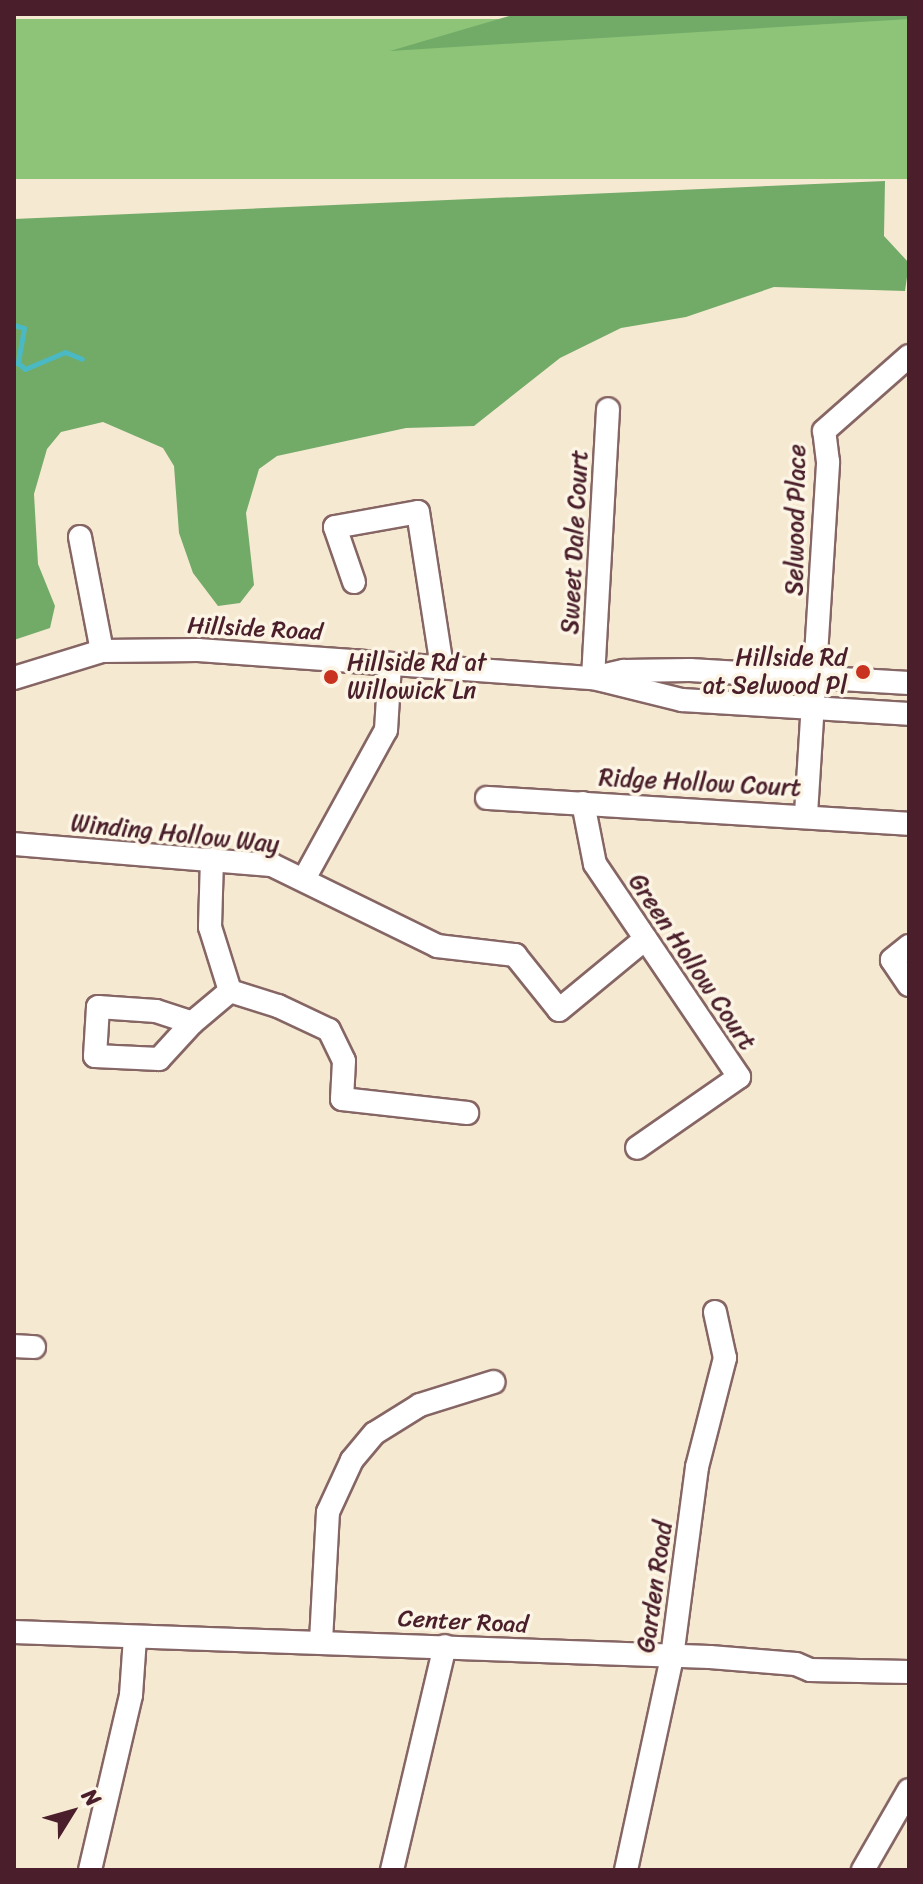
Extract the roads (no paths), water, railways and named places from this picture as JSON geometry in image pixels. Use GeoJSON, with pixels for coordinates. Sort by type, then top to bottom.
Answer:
{"type":"FeatureCollection","features":[{"type":"Feature","properties":{"kind":"street","name":"Selwood Place"},"geometry":{"type":"LineString","coordinates":[[806,814],[828,462],[824,431],[909,356]]}},
{"type":"Feature","properties":{"kind":"street","name":"Sweet Dale Court"},"geometry":{"type":"LineString","coordinates":[[593,678],[608,409]]}},
{"type":"Feature","properties":{"kind":"street"},"geometry":{"type":"LineString","coordinates":[[354,582],[335,527],[418,512],[442,667]]}},
{"type":"Feature","properties":{"kind":"street"},"geometry":{"type":"LineString","coordinates":[[80,537],[102,651]]}},
{"type":"Feature","properties":{"kind":"street","name":"Hillside Road"},"geometry":{"type":"LineString","coordinates":[[14,678],[102,651],[198,650],[593,678],[682,700],[909,714]]}},
{"type":"Feature","properties":{"kind":"street"},"geometry":{"type":"LineString","coordinates":[[304,879],[386,730],[390,664]]}},
{"type":"Feature","properties":{"kind":"street","name":"Hillside Road"},"geometry":{"type":"LineString","coordinates":[[593,678],[624,671],[690,670],[909,683]]}},
{"type":"Feature","properties":{"kind":"street","name":"Ridge Hollow Court"},"geometry":{"type":"LineString","coordinates":[[487,798],[806,814],[909,824]]}},
{"type":"Feature","properties":{"kind":"street","name":"Green Hollow Court"},"geometry":{"type":"LineString","coordinates":[[583,803],[595,864],[739,1077],[637,1148]]}},
{"type":"Feature","properties":{"kind":"street","name":"Winding Hollow Way"},"geometry":{"type":"LineString","coordinates":[[14,844],[272,865],[437,946],[515,955],[559,1010],[645,939]]}},
{"type":"Feature","properties":{"kind":"street"},"geometry":{"type":"LineString","coordinates":[[212,859],[210,927],[230,991]]}},
{"type":"Feature","properties":{"kind":"street"},"geometry":{"type":"LineString","coordinates":[[909,946],[892,960],[909,985]]}},
{"type":"Feature","properties":{"kind":"street"},"geometry":{"type":"LineString","coordinates":[[192,1023],[230,991]]}},
{"type":"Feature","properties":{"kind":"street"},"geometry":{"type":"LineString","coordinates":[[230,991],[278,1006],[329,1030],[344,1061],[342,1099],[467,1113]]}},
{"type":"Feature","properties":{"kind":"street","name":"Garden Road"},"geometry":{"type":"LineString","coordinates":[[626,1870],[672,1657],[697,1467],[725,1358],[715,1312]]}},
{"type":"Feature","properties":{"kind":"street"},"geometry":{"type":"LineString","coordinates":[[321,1641],[328,1512],[352,1460],[375,1433],[420,1405],[494,1382]]}},
{"type":"Feature","properties":{"kind":"street","name":"Center Road"},"geometry":{"type":"LineString","coordinates":[[14,1632],[445,1646],[909,1672]]}},
{"type":"Feature","properties":{"kind":"street"},"geometry":{"type":"LineString","coordinates":[[90,1870],[131,1695],[135,1638]]}},
{"type":"Feature","properties":{"kind":"street"},"geometry":{"type":"LineString","coordinates":[[392,1870],[445,1646]]}},
{"type":"Feature","properties":{"kind":"street"},"geometry":{"type":"LineString","coordinates":[[863,1870],[909,1790]]}},
{"type":"Feature","properties":{"kind":"waterway"},"geometry":{"type":"LineString","coordinates":[[14,325],[24,328],[18,363],[25,369],[65,352],[82,359]]}},
{"type":"Feature","properties":{"kind":"place","name":"Hillside Rd at Selwood Pl"},"geometry":{"type":"Point","coordinates":[863,672]}},
{"type":"Feature","properties":{"kind":"place","name":"Hillside Rd at Willowick Ln"},"geometry":{"type":"Point","coordinates":[331,677]}}]}
